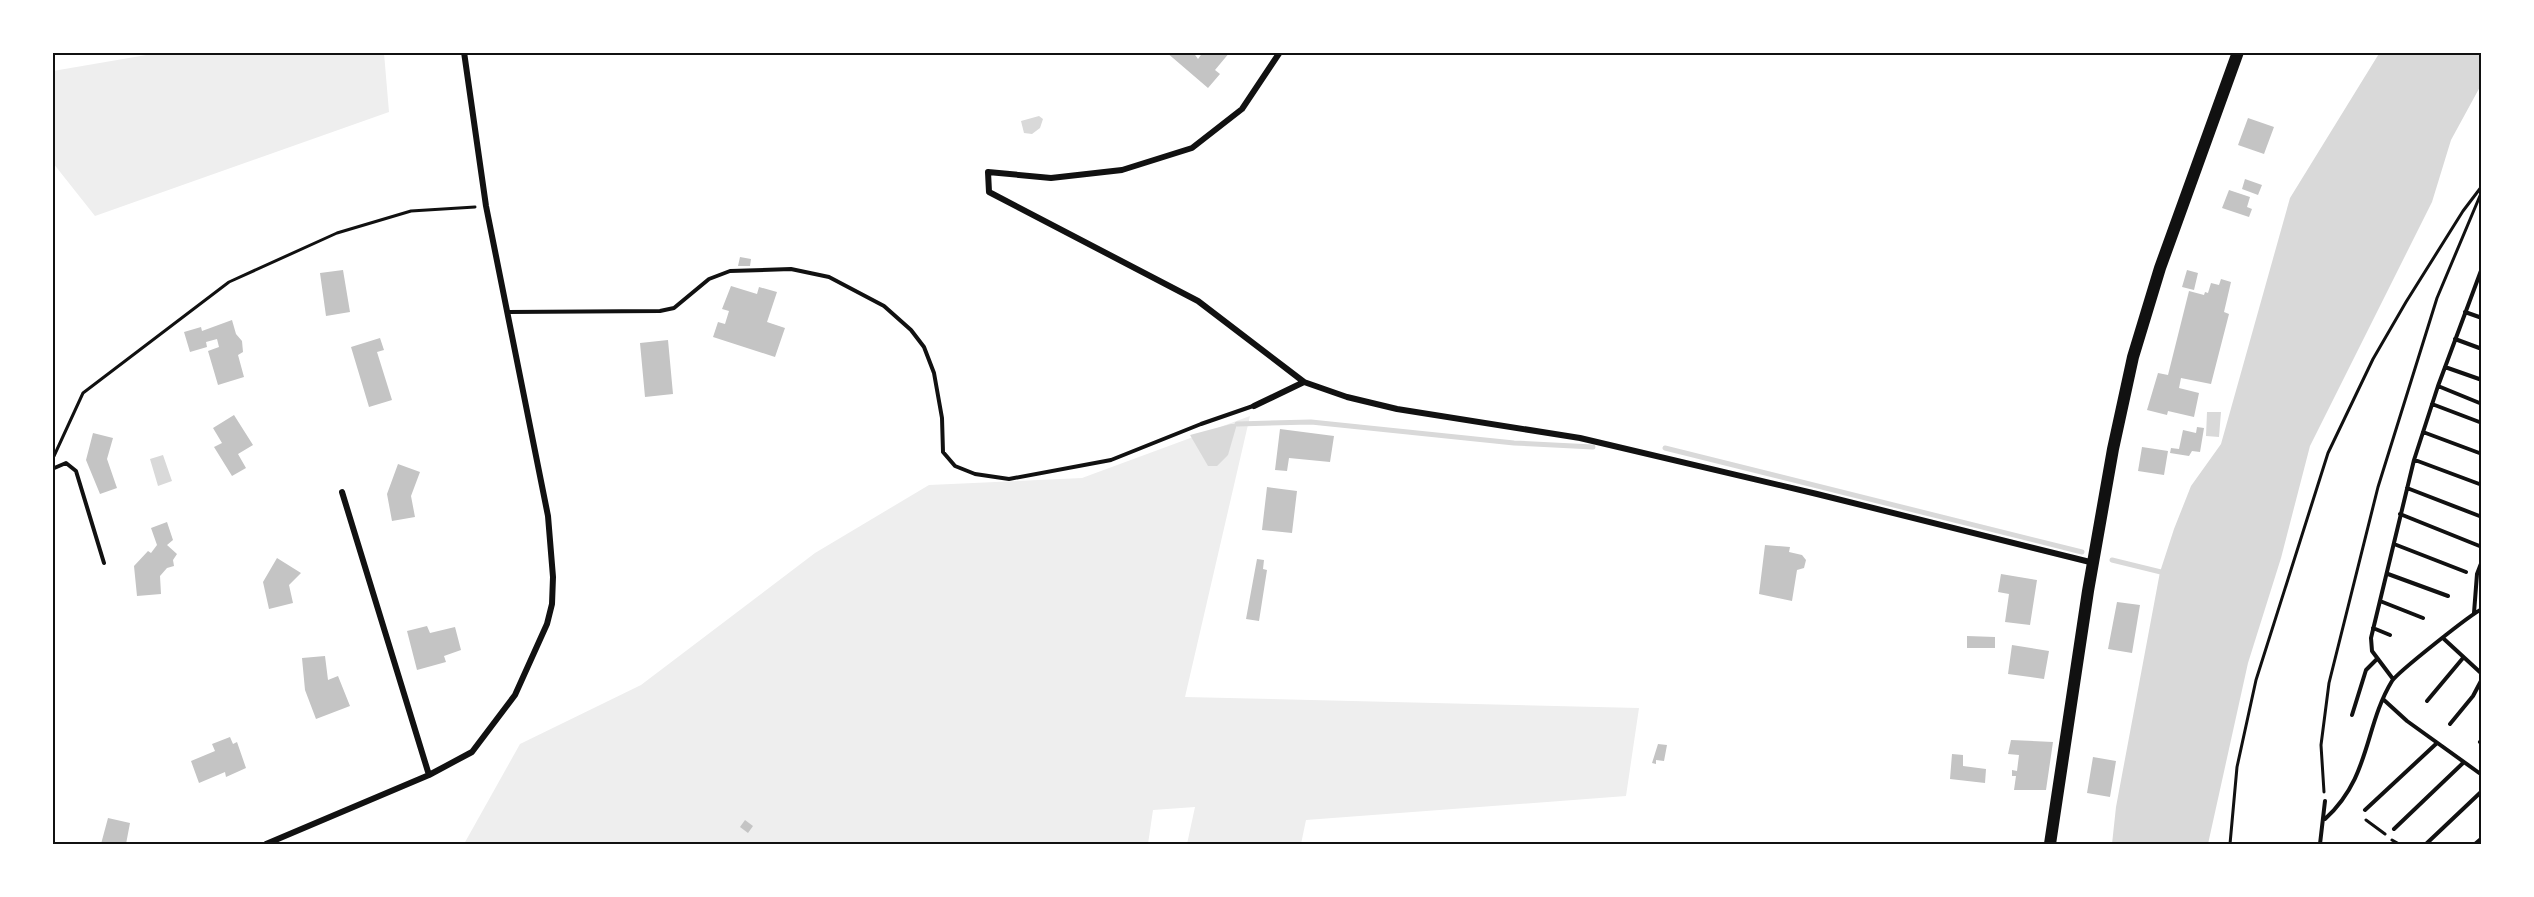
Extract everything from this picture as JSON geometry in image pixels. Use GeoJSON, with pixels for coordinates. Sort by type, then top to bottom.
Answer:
{"type":"FeatureCollection","features":[{"type":"Feature","properties":{"kind":"main road"},"geometry":{"type":"LineString","coordinates":[[2050,844],[2113,449],[2133,357],[2163,257],[2238,52]]}},
{"type":"Feature","properties":{"kind":"street"},"geometry":{"type":"LineString","coordinates":[[266,844],[429,775],[472,752],[515,695],[547,624],[552,604],[553,577],[548,516],[486,206],[464,52]]}},
{"type":"Feature","properties":{"kind":"street"},"geometry":{"type":"LineString","coordinates":[[1280,52],[1242,110],[1192,148],[1122,170],[1051,178],[988,172],[989,192],[1198,301],[1304,382],[1347,397],[1397,409],[1591,441],[2094,564]]}},
{"type":"Feature","properties":{"kind":"street"},"geometry":{"type":"LineString","coordinates":[[1254,406],[1304,382]]}},
{"type":"Feature","properties":{"kind":"street"},"geometry":{"type":"LineString","coordinates":[[342,492],[429,775]]}},
{"type":"Feature","properties":{"kind":"lane"},"geometry":{"type":"LineString","coordinates":[[2393,679],[2372,651],[2373,628],[2388,574],[2406,488],[2438,386],[2481,268]]}},
{"type":"Feature","properties":{"kind":"lane"},"geometry":{"type":"LineString","coordinates":[[507,312],[660,311],[674,308],[709,279],[729,271],[791,269],[829,277],[884,306],[911,330],[924,347],[934,373],[942,418],[944,452],[955,466],[975,474],[1008,479],[1111,460],[1201,424],[1254,406]]}},
{"type":"Feature","properties":{"kind":"lane"},"geometry":{"type":"LineString","coordinates":[[2476,283],[2481,285]]}},
{"type":"Feature","properties":{"kind":"lane"},"geometry":{"type":"LineString","coordinates":[[2465,312],[2481,318]]}},
{"type":"Feature","properties":{"kind":"lane"},"geometry":{"type":"LineString","coordinates":[[2455,339],[2481,349]]}},
{"type":"Feature","properties":{"kind":"lane"},"geometry":{"type":"LineString","coordinates":[[2445,367],[2481,380]]}},
{"type":"Feature","properties":{"kind":"lane"},"geometry":{"type":"LineString","coordinates":[[2438,386],[2481,404]]}},
{"type":"Feature","properties":{"kind":"lane"},"geometry":{"type":"LineString","coordinates":[[2432,404],[2481,423]]}},
{"type":"Feature","properties":{"kind":"lane"},"geometry":{"type":"LineString","coordinates":[[2423,432],[2481,454]]}},
{"type":"Feature","properties":{"kind":"lane"},"geometry":{"type":"LineString","coordinates":[[2415,460],[2481,485]]}},
{"type":"Feature","properties":{"kind":"lane"},"geometry":{"type":"LineString","coordinates":[[52,469],[66,463],[76,471],[104,563]]}},
{"type":"Feature","properties":{"kind":"lane"},"geometry":{"type":"LineString","coordinates":[[2406,488],[2481,517]]}},
{"type":"Feature","properties":{"kind":"lane"},"geometry":{"type":"LineString","coordinates":[[2400,514],[2481,547]]}},
{"type":"Feature","properties":{"kind":"lane"},"geometry":{"type":"LineString","coordinates":[[2394,544],[2466,572]]}},
{"type":"Feature","properties":{"kind":"lane"},"geometry":{"type":"LineString","coordinates":[[2474,613],[2477,573],[2481,561]]}},
{"type":"Feature","properties":{"kind":"lane"},"geometry":{"type":"LineString","coordinates":[[2388,574],[2448,596]]}},
{"type":"Feature","properties":{"kind":"lane"},"geometry":{"type":"LineString","coordinates":[[2380,601],[2423,618]]}},
{"type":"Feature","properties":{"kind":"lane"},"geometry":{"type":"LineString","coordinates":[[2325,819],[2340,805],[2357,777],[2393,679],[2481,609]]}},
{"type":"Feature","properties":{"kind":"lane"},"geometry":{"type":"LineString","coordinates":[[2373,628],[2390,635]]}},
{"type":"Feature","properties":{"kind":"lane"},"geometry":{"type":"LineString","coordinates":[[2444,639],[2481,674]]}},
{"type":"Feature","properties":{"kind":"lane"},"geometry":{"type":"LineString","coordinates":[[2427,701],[2463,658]]}},
{"type":"Feature","properties":{"kind":"lane"},"geometry":{"type":"LineString","coordinates":[[2352,715],[2366,670],[2377,659]]}},
{"type":"Feature","properties":{"kind":"lane"},"geometry":{"type":"LineString","coordinates":[[2450,724],[2473,696],[2481,679]]}},
{"type":"Feature","properties":{"kind":"lane"},"geometry":{"type":"LineString","coordinates":[[2384,700],[2481,775]]}},
{"type":"Feature","properties":{"kind":"lane"},"geometry":{"type":"LineString","coordinates":[[2365,810],[2437,743]]}},
{"type":"Feature","properties":{"kind":"lane"},"geometry":{"type":"LineString","coordinates":[[2394,829],[2463,763]]}},
{"type":"Feature","properties":{"kind":"lane"},"geometry":{"type":"LineString","coordinates":[[2426,844],[2481,791]]}},
{"type":"Feature","properties":{"kind":"lane"},"geometry":{"type":"LineString","coordinates":[[2320,844],[2325,819],[2325,801]]}},
{"type":"Feature","properties":{"kind":"lane"},"geometry":{"type":"LineString","coordinates":[[2475,844],[2481,838]]}},
{"type":"Feature","properties":{"kind":"path"},"geometry":{"type":"LineString","coordinates":[[2230,844],[2237,768],[2256,680],[2328,453],[2373,359],[2406,302],[2481,186]]}},
{"type":"Feature","properties":{"kind":"path"},"geometry":{"type":"LineString","coordinates":[[2325,801],[2322,745],[2329,683],[2378,487],[2437,297],[2481,191]]}},
{"type":"Feature","properties":{"kind":"path"},"geometry":{"type":"LineString","coordinates":[[52,460],[83,393],[230,282],[337,232],[411,211],[486,206]]}},
{"type":"Feature","properties":{"kind":"path"},"geometry":{"type":"LineString","coordinates":[[2358,814],[2399,844]]}},
{"type":"Feature","properties":{"kind":"shaded area"},"geometry":{"type":"Polygon","coordinates":[[[2380,52],[2481,53],[2481,85],[2451,140],[2432,202],[2310,446],[2281,558],[2248,663],[2208,844],[2112,844],[2116,807],[2160,572],[2174,529],[2191,486],[2221,444],[2290,198],[2380,52]]]}},
{"type":"Feature","properties":{"kind":"shaded area"},"geometry":{"type":"Polygon","coordinates":[[[158,53],[384,53],[389,112],[95,216],[53,163],[53,71],[158,53]]]}},
{"type":"Feature","properties":{"kind":"shaded area"},"geometry":{"type":"Polygon","coordinates":[[[1039,116],[1043,119],[1040,128],[1032,134],[1024,133],[1021,121],[1039,116]]]}},
{"type":"Feature","properties":{"kind":"shaded area"},"geometry":{"type":"Polygon","coordinates":[[[2207,412],[2221,412],[2219,437],[2206,436],[2207,412]]]}},
{"type":"Feature","properties":{"kind":"shaded area"},"geometry":{"type":"Polygon","coordinates":[[[1250,416],[1185,697],[1639,708],[1626,796],[1306,820],[1301,844],[1187,844],[1195,807],[1153,810],[1148,844],[464,844],[520,744],[641,685],[815,553],[929,485],[1082,478],[1250,416]]]}},
{"type":"Feature","properties":{"kind":"shaded area"},"geometry":{"type":"Polygon","coordinates":[[[1237,424],[1228,455],[1217,466],[1208,466],[1190,435],[1237,424]]]}},
{"type":"Feature","properties":{"kind":"shaded area"},"geometry":{"type":"Polygon","coordinates":[[[163,455],[172,481],[158,486],[150,459],[163,455]]]}},
{"type":"Feature","properties":{"kind":"building"},"geometry":{"type":"Polygon","coordinates":[[[1166,52],[1193,52],[1198,59],[1203,52],[1230,52],[1215,70],[1220,74],[1208,88],[1166,52]]]}},
{"type":"Feature","properties":{"kind":"building"},"geometry":{"type":"Polygon","coordinates":[[[2248,118],[2274,127],[2264,154],[2238,145],[2248,118]]]}},
{"type":"Feature","properties":{"kind":"building"},"geometry":{"type":"Polygon","coordinates":[[[2245,179],[2262,185],[2258,195],[2242,189],[2245,179]]]}},
{"type":"Feature","properties":{"kind":"building"},"geometry":{"type":"Polygon","coordinates":[[[2229,190],[2250,197],[2247,207],[2252,209],[2249,217],[2222,208],[2229,190]]]}},
{"type":"Feature","properties":{"kind":"building"},"geometry":{"type":"Polygon","coordinates":[[[740,257],[751,259],[750,266],[738,266],[740,257]]]}},
{"type":"Feature","properties":{"kind":"building"},"geometry":{"type":"Polygon","coordinates":[[[343,270],[350,312],[326,316],[320,273],[343,270]]]}},
{"type":"Feature","properties":{"kind":"building"},"geometry":{"type":"Polygon","coordinates":[[[2187,270],[2198,273],[2194,290],[2182,287],[2187,270]]]}},
{"type":"Feature","properties":{"kind":"building"},"geometry":{"type":"Polygon","coordinates":[[[2221,279],[2231,282],[2224,312],[2229,314],[2211,384],[2181,378],[2179,388],[2199,393],[2194,417],[2168,411],[2167,415],[2147,410],[2158,373],[2168,375],[2189,291],[2204,295],[2205,292],[2208,293],[2211,283],[2219,285],[2221,279]]]}},
{"type":"Feature","properties":{"kind":"building"},"geometry":{"type":"Polygon","coordinates":[[[731,286],[757,294],[759,287],[777,292],[767,322],[785,328],[775,357],[713,337],[718,322],[725,324],[729,311],[722,309],[731,286]]]}},
{"type":"Feature","properties":{"kind":"building"},"geometry":{"type":"Polygon","coordinates":[[[232,320],[236,334],[242,341],[243,352],[238,355],[244,377],[218,385],[208,351],[219,347],[217,339],[206,342],[207,347],[190,352],[184,332],[201,327],[202,331],[232,320]]]}},
{"type":"Feature","properties":{"kind":"building"},"geometry":{"type":"Polygon","coordinates":[[[380,338],[384,350],[377,352],[392,400],[369,407],[351,347],[380,338]]]}},
{"type":"Feature","properties":{"kind":"building"},"geometry":{"type":"Polygon","coordinates":[[[668,340],[673,394],[645,397],[640,343],[668,340]]]}},
{"type":"Feature","properties":{"kind":"building"},"geometry":{"type":"Polygon","coordinates":[[[234,415],[253,445],[238,454],[246,468],[232,476],[214,447],[222,443],[213,428],[234,415]]]}},
{"type":"Feature","properties":{"kind":"building"},"geometry":{"type":"Polygon","coordinates":[[[2197,427],[2204,428],[2200,452],[2192,451],[2189,456],[2170,453],[2171,448],[2179,449],[2183,430],[2196,433],[2197,427]]]}},
{"type":"Feature","properties":{"kind":"building"},"geometry":{"type":"Polygon","coordinates":[[[1280,429],[1334,436],[1330,462],[1289,458],[1287,471],[1275,470],[1280,429]]]}},
{"type":"Feature","properties":{"kind":"building"},"geometry":{"type":"Polygon","coordinates":[[[93,433],[113,438],[107,459],[117,488],[100,494],[86,460],[93,433]]]}},
{"type":"Feature","properties":{"kind":"building"},"geometry":{"type":"Polygon","coordinates":[[[2142,447],[2168,451],[2164,475],[2138,471],[2142,447]]]}},
{"type":"Feature","properties":{"kind":"building"},"geometry":{"type":"Polygon","coordinates":[[[398,464],[420,472],[411,496],[415,517],[392,521],[387,494],[398,464]]]}},
{"type":"Feature","properties":{"kind":"building"},"geometry":{"type":"Polygon","coordinates":[[[1267,487],[1297,491],[1292,533],[1262,530],[1267,487]]]}},
{"type":"Feature","properties":{"kind":"building"},"geometry":{"type":"Polygon","coordinates":[[[167,522],[173,540],[167,545],[177,554],[173,560],[174,566],[167,568],[160,576],[161,594],[137,596],[134,566],[148,551],[151,553],[157,545],[151,528],[167,522]]]}},
{"type":"Feature","properties":{"kind":"building"},"geometry":{"type":"Polygon","coordinates":[[[1765,545],[1790,547],[1789,552],[1802,555],[1806,560],[1804,568],[1797,570],[1792,601],[1759,594],[1765,545]]]}},
{"type":"Feature","properties":{"kind":"building"},"geometry":{"type":"Polygon","coordinates":[[[277,558],[301,573],[289,585],[293,603],[269,609],[263,582],[277,558]]]}},
{"type":"Feature","properties":{"kind":"building"},"geometry":{"type":"Polygon","coordinates":[[[1257,559],[1264,560],[1263,569],[1267,570],[1259,621],[1246,619],[1257,559]]]}},
{"type":"Feature","properties":{"kind":"building"},"geometry":{"type":"Polygon","coordinates":[[[2001,574],[2037,580],[2030,625],[2005,622],[2009,594],[1998,592],[2001,574]]]}},
{"type":"Feature","properties":{"kind":"building"},"geometry":{"type":"Polygon","coordinates":[[[2117,602],[2140,605],[2132,653],[2108,649],[2117,602]]]}},
{"type":"Feature","properties":{"kind":"building"},"geometry":{"type":"Polygon","coordinates":[[[427,626],[430,633],[455,627],[461,650],[444,656],[446,662],[417,670],[407,631],[427,626]]]}},
{"type":"Feature","properties":{"kind":"building"},"geometry":{"type":"Polygon","coordinates":[[[1967,636],[1995,637],[1995,648],[1967,648],[1967,636]]]}},
{"type":"Feature","properties":{"kind":"building"},"geometry":{"type":"Polygon","coordinates":[[[2012,645],[2049,651],[2044,679],[2008,674],[2012,645]]]}},
{"type":"Feature","properties":{"kind":"building"},"geometry":{"type":"Polygon","coordinates":[[[325,656],[328,680],[338,676],[350,706],[316,719],[305,690],[302,658],[325,656]]]}},
{"type":"Feature","properties":{"kind":"building"},"geometry":{"type":"Polygon","coordinates":[[[230,737],[233,744],[237,742],[246,768],[226,777],[225,772],[199,783],[191,761],[215,751],[212,744],[230,737]]]}},
{"type":"Feature","properties":{"kind":"building"},"geometry":{"type":"Polygon","coordinates":[[[2011,740],[2053,742],[2046,790],[2014,790],[2016,776],[2012,776],[2012,770],[2017,771],[2019,755],[2008,754],[2011,740]]]}},
{"type":"Feature","properties":{"kind":"building"},"geometry":{"type":"Polygon","coordinates":[[[1658,744],[1667,745],[1664,761],[1656,760],[1656,764],[1652,763],[1658,744]]]}},
{"type":"Feature","properties":{"kind":"building"},"geometry":{"type":"Polygon","coordinates":[[[1952,754],[1963,755],[1963,766],[1986,769],[1985,783],[1950,779],[1952,754]]]}},
{"type":"Feature","properties":{"kind":"building"},"geometry":{"type":"Polygon","coordinates":[[[2093,757],[2116,761],[2110,797],[2087,793],[2093,757]]]}},
{"type":"Feature","properties":{"kind":"building"},"geometry":{"type":"Polygon","coordinates":[[[108,818],[130,823],[126,844],[101,844],[108,818]]]}},
{"type":"Feature","properties":{"kind":"building"},"geometry":{"type":"Polygon","coordinates":[[[745,820],[753,826],[748,833],[740,827],[745,820]]]}},
{"type":"Feature","properties":{"kind":"waterway"},"geometry":{"type":"LineString","coordinates":[[1237,424],[1311,422],[1514,443],[1593,447]]}},
{"type":"Feature","properties":{"kind":"waterway"},"geometry":{"type":"LineString","coordinates":[[1665,448],[2082,552]]}},
{"type":"Feature","properties":{"kind":"waterway"},"geometry":{"type":"LineString","coordinates":[[2112,560],[2165,573]]}}]}
